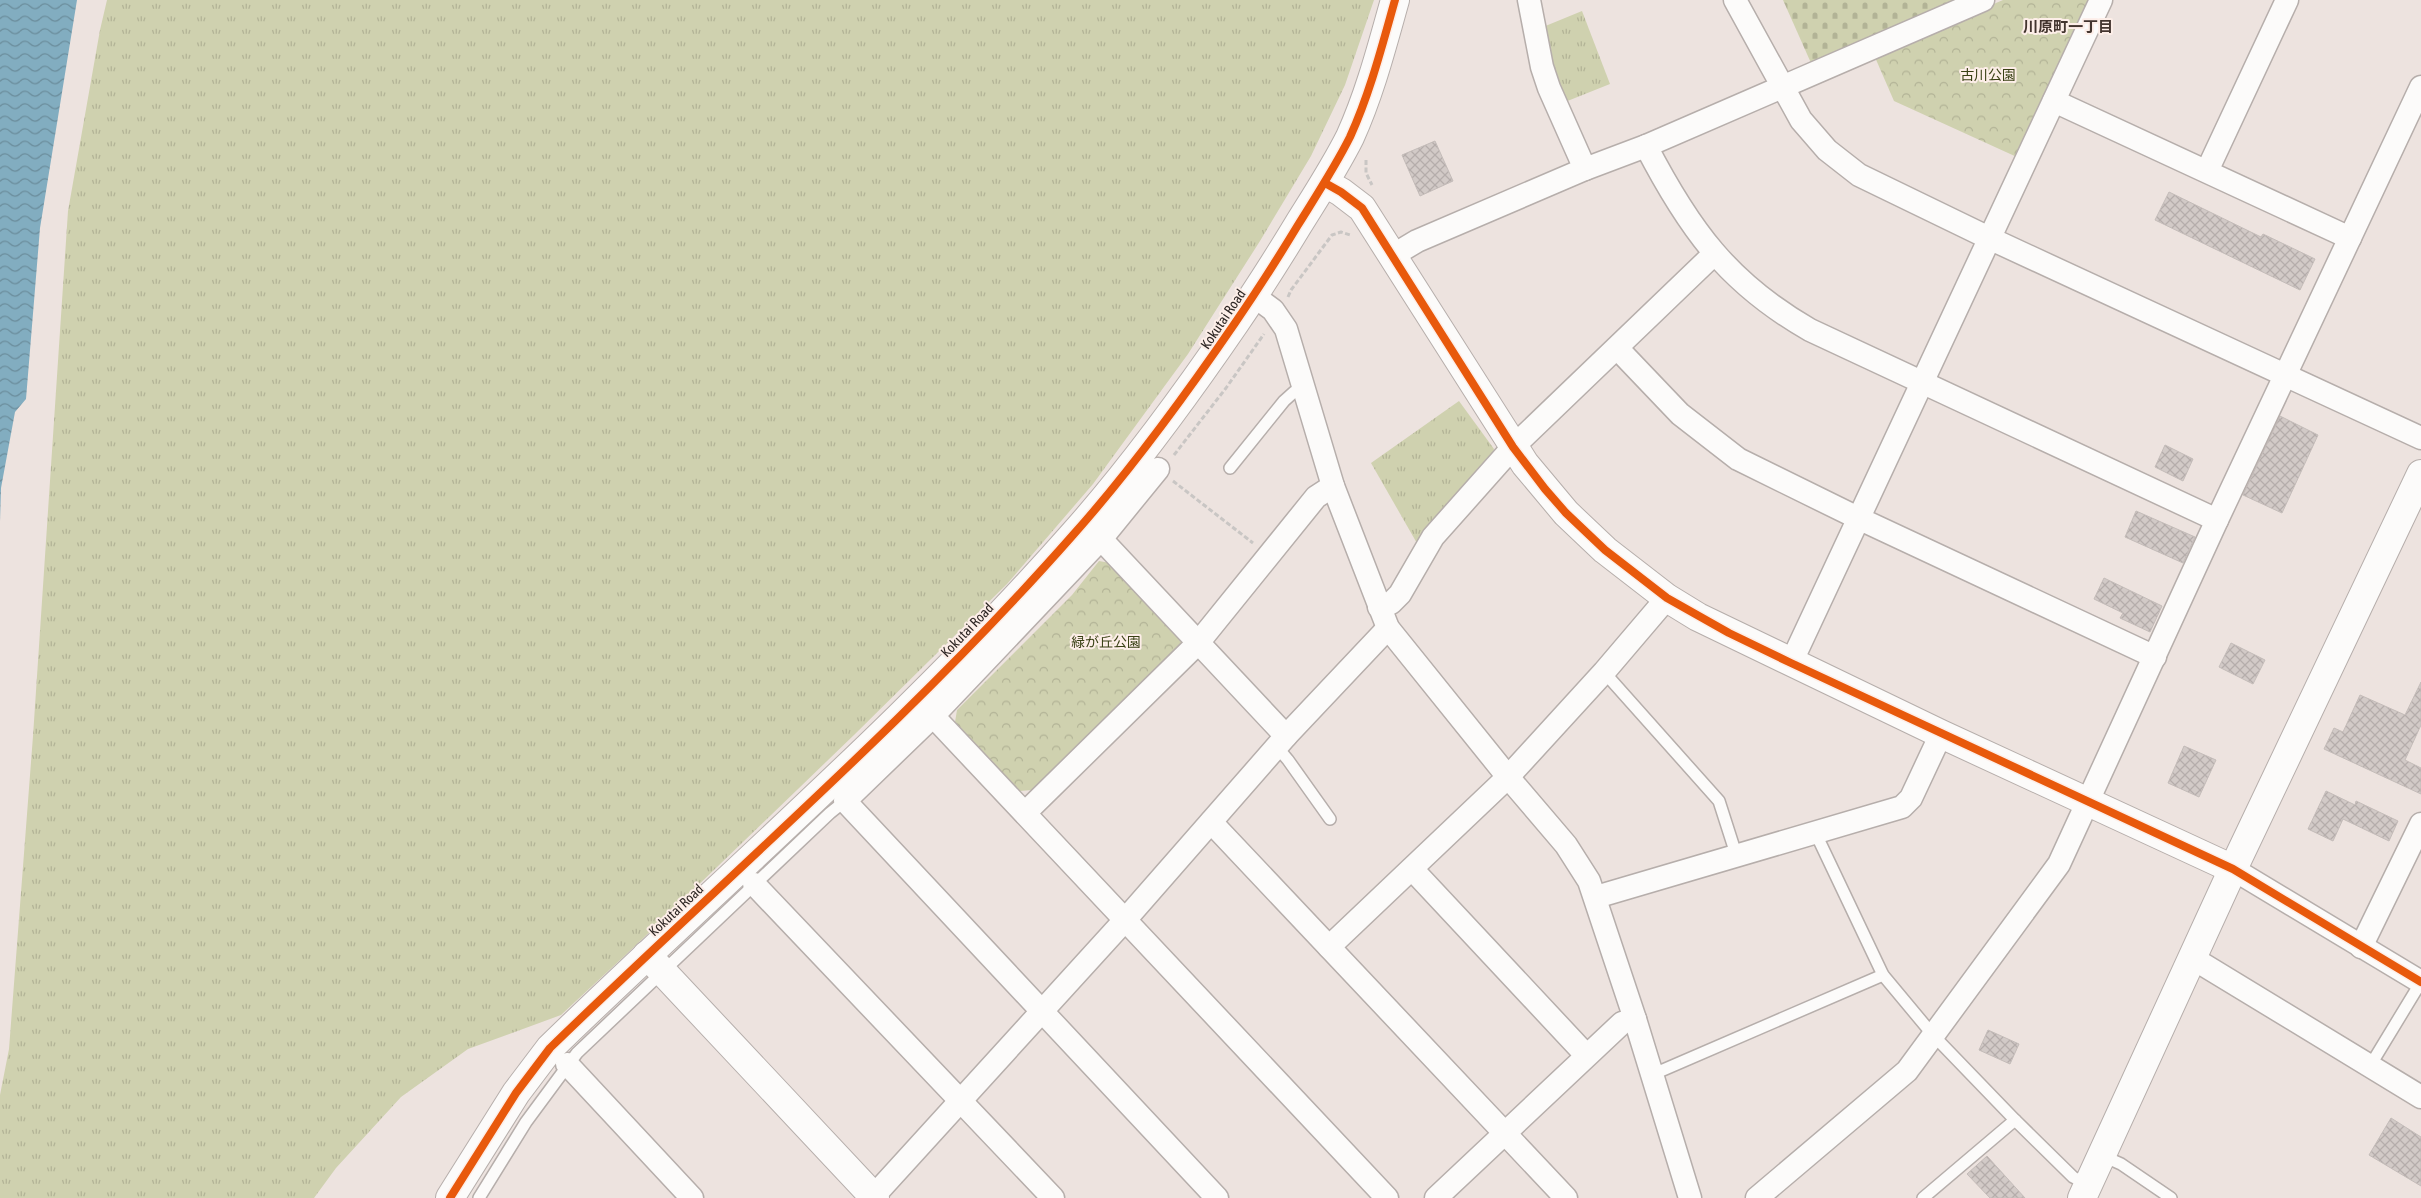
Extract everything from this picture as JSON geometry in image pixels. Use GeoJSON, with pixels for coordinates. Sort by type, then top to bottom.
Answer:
{"type":"FeatureCollection","features":[{"type":"Feature","properties":{"kind":"street","name":"Kokutai Road"},"geometry":{"type":"LineString","coordinates":[[450,1198],[516,1093],[559,1056],[655,963],[914,703],[1075,534],[1152,437],[1206,365],[1254,296],[1325,182],[1350,136],[1364,101],[1395,0]]}},
{"type":"Feature","properties":{"kind":"street"},"geometry":{"type":"LineString","coordinates":[[1530,0],[1544,74],[1585,169]]}},
{"type":"Feature","properties":{"kind":"street"},"geometry":{"type":"LineString","coordinates":[[1735,0],[1781,86],[1813,135],[1827,150],[1859,175],[1991,239],[2421,438]]}},
{"type":"Feature","properties":{"kind":"street"},"geometry":{"type":"LineString","coordinates":[[1392,256],[1417,241],[1585,169],[1646,146],[1781,86],[1984,0]]}},
{"type":"Feature","properties":{"kind":"street"},"geometry":{"type":"LineString","coordinates":[[1791,663],[1991,239],[2101,0]]}},
{"type":"Feature","properties":{"kind":"street"},"geometry":{"type":"LineString","coordinates":[[2207,171],[2287,0]]}},
{"type":"Feature","properties":{"kind":"street"},"geometry":{"type":"LineString","coordinates":[[1757,1198],[1907,1071],[2059,864],[2217,520],[2287,376],[2421,87]]}},
{"type":"Feature","properties":{"kind":"street"},"geometry":{"type":"LineString","coordinates":[[2054,101],[2350,238]]}},
{"type":"Feature","properties":{"kind":"street"},"geometry":{"type":"LineString","coordinates":[[1646,146],[1680,205],[1714,254],[1743,284],[1785,315],[1810,330],[2217,520]]}},
{"type":"Feature","properties":{"kind":"street"},"geometry":{"type":"LineString","coordinates":[[1325,182],[1362,208],[1513,447],[1544,489],[1586,532],[1667,598],[1729,633],[1791,663],[2234,869],[2421,982]]}},
{"type":"Feature","properties":{"kind":"street"},"geometry":{"type":"LineString","coordinates":[[1379,607],[1396,599],[1433,537],[1513,447],[1714,254]]}},
{"type":"Feature","properties":{"kind":"street"},"geometry":{"type":"LineString","coordinates":[[1254,296],[1273,310],[1286,329],[1333,486],[1388,628],[1508,777],[1566,845],[1580,866],[1596,897],[1690,1198]]}},
{"type":"Feature","properties":{"kind":"street"},"geometry":{"type":"LineString","coordinates":[[1617,348],[1680,414],[1738,459],[1860,519],[2155,657]]}},
{"type":"Feature","properties":{"kind":"street"},"geometry":{"type":"LineString","coordinates":[[1159,470],[1101,539],[933,716],[846,801],[1217,1198]]}},
{"type":"Feature","properties":{"kind":"street"},"geometry":{"type":"LineString","coordinates":[[2085,1192],[2234,869],[2421,474]]}},
{"type":"Feature","properties":{"kind":"street"},"geometry":{"type":"LineString","coordinates":[[1025,813],[1198,643],[1316,497],[1333,486]]}},
{"type":"Feature","properties":{"kind":"street"},"geometry":{"type":"LineString","coordinates":[[1101,539],[1198,643],[1281,742]]}},
{"type":"Feature","properties":{"kind":"street"},"geometry":{"type":"LineString","coordinates":[[1329,947],[1508,777],[1604,672],[1667,598]]}},
{"type":"Feature","properties":{"kind":"street"},"geometry":{"type":"LineString","coordinates":[[655,963],[873,1198],[1041,1010],[1125,920],[1281,742],[1388,628]]}},
{"type":"Feature","properties":{"kind":"street"},"geometry":{"type":"LineString","coordinates":[[933,716],[1387,1198]]}},
{"type":"Feature","properties":{"kind":"street"},"geometry":{"type":"LineString","coordinates":[[1596,897],[1736,854],[1816,834],[1908,804],[1941,734]]}},
{"type":"Feature","properties":{"kind":"street"},"geometry":{"type":"LineString","coordinates":[[1211,822],[1566,1198]]}},
{"type":"Feature","properties":{"kind":"street"},"geometry":{"type":"LineString","coordinates":[[2361,947],[2421,824]]}},
{"type":"Feature","properties":{"kind":"street"},"geometry":{"type":"LineString","coordinates":[[1412,870],[1586,1055]]}},
{"type":"Feature","properties":{"kind":"street"},"geometry":{"type":"LineString","coordinates":[[754,884],[1053,1198]]}},
{"type":"Feature","properties":{"kind":"street"},"geometry":{"type":"LineString","coordinates":[[2194,959],[2421,1097]]}},
{"type":"Feature","properties":{"kind":"street"},"geometry":{"type":"LineString","coordinates":[[1436,1198],[1586,1055],[1622,1023],[1635,1019]]}},
{"type":"Feature","properties":{"kind":"street"},"geometry":{"type":"LineString","coordinates":[[559,1056],[692,1198]]}},
{"type":"Feature","properties":{"kind":"lane"},"geometry":{"type":"LineString","coordinates":[[1230,468],[1284,401],[1294,392],[1304,389]]}},
{"type":"Feature","properties":{"kind":"lane"},"geometry":{"type":"LineString","coordinates":[[1604,672],[1719,801],[1736,854]]}},
{"type":"Feature","properties":{"kind":"lane"},"geometry":{"type":"LineString","coordinates":[[1281,742],[1288,760],[1330,819]]}},
{"type":"Feature","properties":{"kind":"lane"},"geometry":{"type":"LineString","coordinates":[[655,963],[754,884],[830,813],[846,801]]}},
{"type":"Feature","properties":{"kind":"lane"},"geometry":{"type":"LineString","coordinates":[[1816,834],[1883,975],[1933,1035],[2085,1192]]}},
{"type":"Feature","properties":{"kind":"lane"},"geometry":{"type":"LineString","coordinates":[[1652,1072],[1663,1070],[1883,975]]}},
{"type":"Feature","properties":{"kind":"lane"},"geometry":{"type":"LineString","coordinates":[[2370,1066],[2421,982]]}},
{"type":"Feature","properties":{"kind":"lane"},"geometry":{"type":"LineString","coordinates":[[479,1198],[526,1122],[559,1056]]}},
{"type":"Feature","properties":{"kind":"lane"},"geometry":{"type":"LineString","coordinates":[[1923,1198],[2015,1120]]}},
{"type":"Feature","properties":{"kind":"lane"},"geometry":{"type":"LineString","coordinates":[[2103,1156],[2121,1164],[2171,1198]]}},
{"type":"Feature","properties":{"kind":"path"},"geometry":{"type":"LineString","coordinates":[[1367,156],[1366,173],[1374,187]]}},
{"type":"Feature","properties":{"kind":"path"},"geometry":{"type":"LineString","coordinates":[[1287,300],[1291,290],[1332,235],[1342,232],[1356,239]]}},
{"type":"Feature","properties":{"kind":"path"},"geometry":{"type":"LineString","coordinates":[[1265,331],[1226,388],[1159,470],[1269,555]]}},
{"type":"Feature","properties":{"kind":"green space"},"geometry":{"type":"Polygon","coordinates":[[[107,0],[1374,0],[1345,85],[1311,156],[1260,241],[1188,354],[1093,484],[1007,584],[854,735],[561,1015],[468,1049],[401,1097],[336,1168],[314,1198],[0,1198],[0,1095],[9,1049],[33,736],[68,211],[107,0]]]}},
{"type":"Feature","properties":{"kind":"green space"},"geometry":{"type":"Polygon","coordinates":[[[1783,0],[1962,0],[1811,63],[1783,0]]]}},
{"type":"Feature","properties":{"kind":"green space","name":"古川公園"},"geometry":{"type":"Polygon","coordinates":[[[2003,0],[2093,0],[2019,158],[1894,101],[1874,55],[2003,0]]]}},
{"type":"Feature","properties":{"kind":"green space"},"geometry":{"type":"Polygon","coordinates":[[[1582,11],[1610,84],[1565,102],[1554,77],[1543,27],[1582,11]]]}},
{"type":"Feature","properties":{"kind":"green space"},"geometry":{"type":"Polygon","coordinates":[[[1459,401],[1494,449],[1492,456],[1418,545],[1371,463],[1459,401]]]}},
{"type":"Feature","properties":{"kind":"green space","name":"緑が丘公園"},"geometry":{"type":"Polygon","coordinates":[[[1099,561],[1110,563],[1180,638],[1182,648],[1032,790],[1020,791],[955,722],[957,710],[1072,595],[1099,561]]]}},
{"type":"Feature","properties":{"kind":"water"},"geometry":{"type":"Polygon","coordinates":[[[0,0],[77,0],[40,228],[26,399],[15,412],[1,488],[0,522],[0,0]]]}},
{"type":"Feature","properties":{"kind":"building"},"geometry":{"type":"Polygon","coordinates":[[[1435,141],[1453,181],[1420,196],[1402,155],[1435,141]]]}},
{"type":"Feature","properties":{"kind":"building"},"geometry":{"type":"Polygon","coordinates":[[[2169,192],[2261,237],[2263,234],[2315,259],[2300,290],[2155,220],[2169,192]]]}},
{"type":"Feature","properties":{"kind":"building"},"geometry":{"type":"Polygon","coordinates":[[[2280,416],[2318,435],[2282,513],[2243,495],[2280,416]]]}},
{"type":"Feature","properties":{"kind":"building"},"geometry":{"type":"Polygon","coordinates":[[[2165,445],[2193,459],[2183,481],[2155,467],[2165,445]]]}},
{"type":"Feature","properties":{"kind":"building"},"geometry":{"type":"Polygon","coordinates":[[[2136,511],[2195,537],[2183,563],[2125,537],[2136,511]]]}},
{"type":"Feature","properties":{"kind":"building"},"geometry":{"type":"Polygon","coordinates":[[[2104,578],[2162,606],[2150,632],[2120,618],[2123,613],[2094,599],[2104,578]]]}},
{"type":"Feature","properties":{"kind":"building"},"geometry":{"type":"Polygon","coordinates":[[[2231,643],[2265,660],[2253,684],[2219,667],[2231,643]]]}},
{"type":"Feature","properties":{"kind":"building"},"geometry":{"type":"Polygon","coordinates":[[[2421,682],[2421,725],[2405,760],[2421,768],[2421,794],[2324,749],[2334,728],[2343,732],[2360,695],[2405,715],[2421,682]]]}},
{"type":"Feature","properties":{"kind":"building"},"geometry":{"type":"Polygon","coordinates":[[[2184,746],[2216,760],[2199,797],[2168,783],[2184,746]]]}},
{"type":"Feature","properties":{"kind":"building"},"geometry":{"type":"Polygon","coordinates":[[[2326,791],[2355,805],[2356,801],[2398,821],[2389,841],[2343,819],[2333,841],[2308,829],[2326,791]]]}},
{"type":"Feature","properties":{"kind":"building"},"geometry":{"type":"Polygon","coordinates":[[[1988,1030],[2019,1044],[2010,1064],[1979,1050],[1988,1030]]]}},
{"type":"Feature","properties":{"kind":"building"},"geometry":{"type":"Polygon","coordinates":[[[2391,1118],[2421,1137],[2421,1186],[2369,1155],[2391,1118]]]}},
{"type":"Feature","properties":{"kind":"building"},"geometry":{"type":"Polygon","coordinates":[[[1987,1156],[2025,1198],[1990,1198],[1967,1174],[1987,1156]]]}},
{"type":"Feature","properties":{"kind":"cycle path"},"geometry":{"type":"LineString","coordinates":[[450,1198],[516,1093],[550,1048],[883,733],[948,668],[1073,535],[1137,458],[1197,378],[1243,311],[1283,250],[1338,159],[1364,104],[1395,0]]}},
{"type":"Feature","properties":{"kind":"cycle path"},"geometry":{"type":"LineString","coordinates":[[1325,183],[1341,192],[1362,208],[1513,447],[1545,489],[1566,513],[1605,550],[1667,598],[1729,633],[1791,663],[2233,869],[2421,982]]}},
{"type":"Feature","properties":{"kind":"district","name":"川原町一丁目"},"geometry":{"type":"Point","coordinates":[2068,27]}}]}
